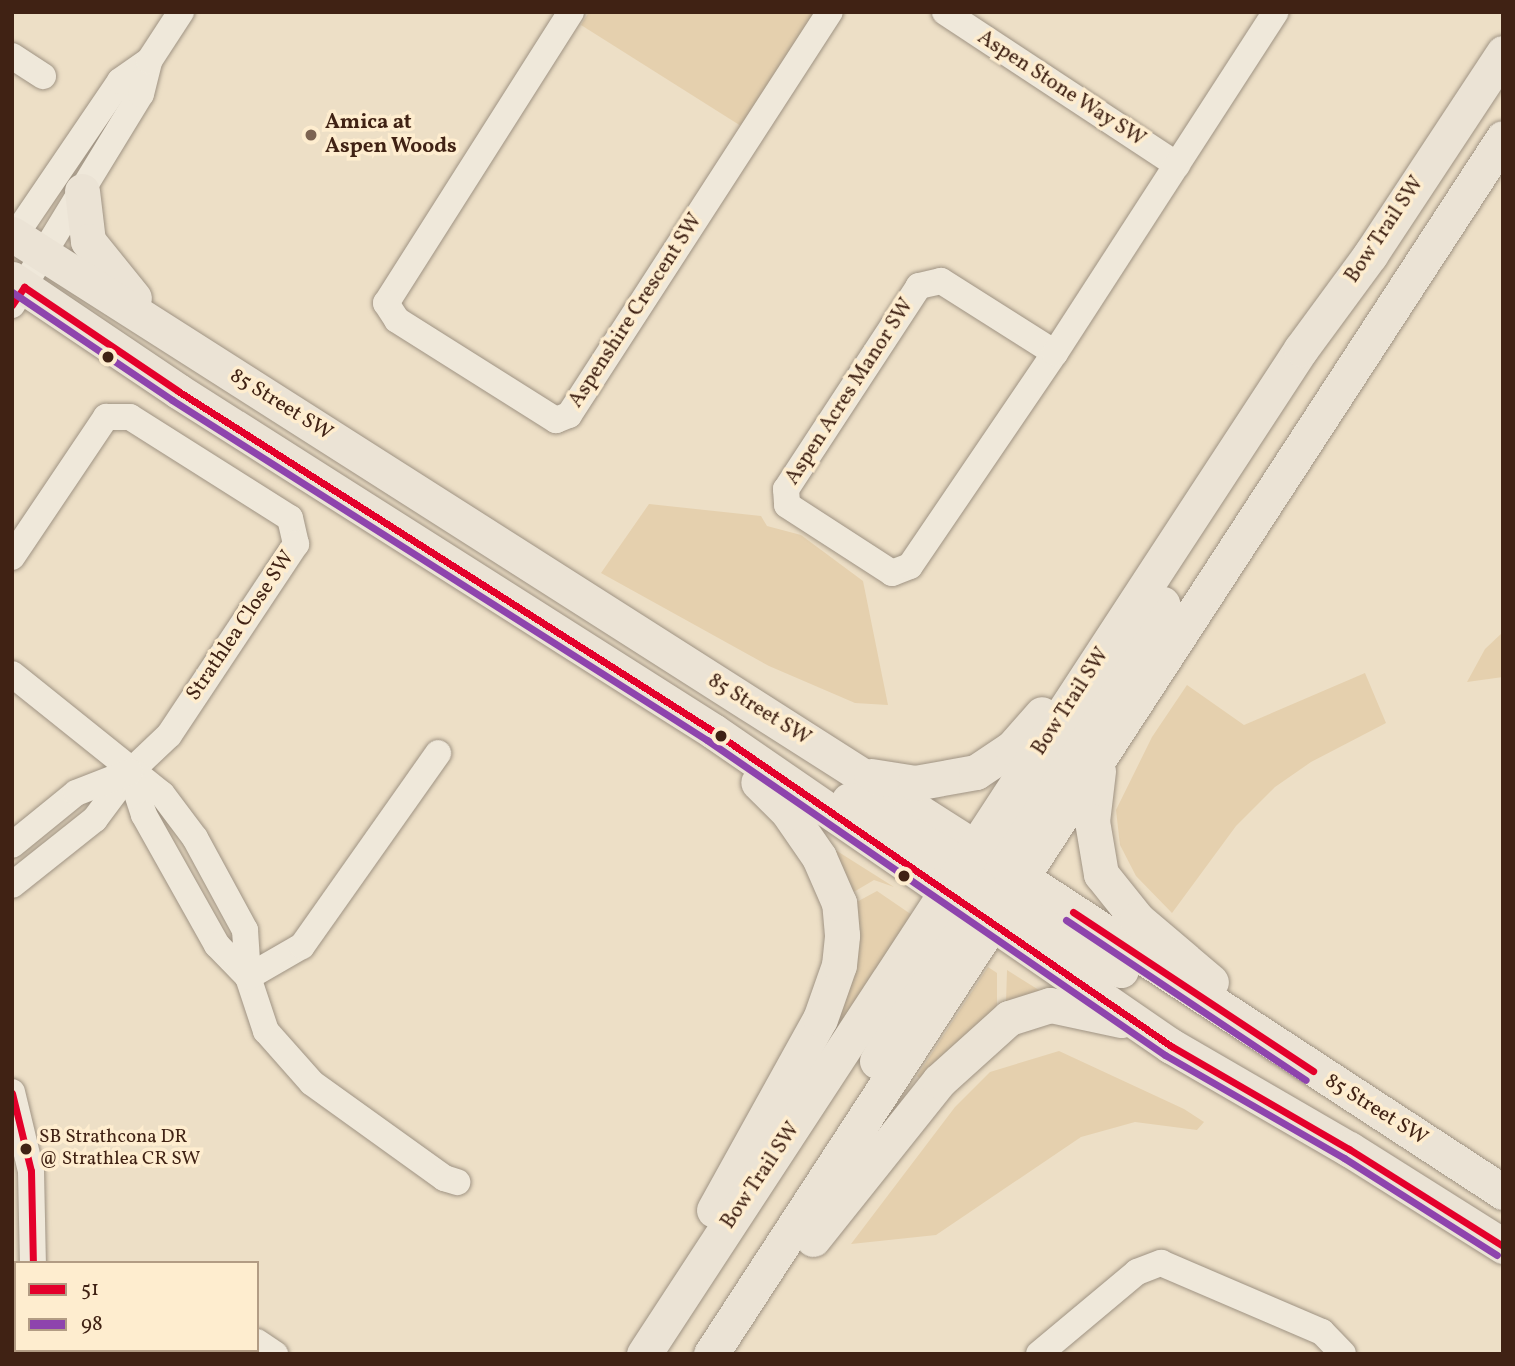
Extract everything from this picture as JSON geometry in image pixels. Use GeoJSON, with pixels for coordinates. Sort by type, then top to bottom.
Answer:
{"type":"FeatureCollection","features":[{"type":"Feature","properties":{"kind":"main road","name":"Bow Trail SW"},"geometry":{"type":"LineString","coordinates":[[711,1354],[1301,349],[1370,255],[1503,53]]}},
{"type":"Feature","properties":{"kind":"main road","name":"Bow Trail SW"},"geometry":{"type":"LineString","coordinates":[[644,1354],[685,1289],[985,885],[1101,758],[1503,138]]}},
{"type":"Feature","properties":{"kind":"main road"},"geometry":{"type":"LineString","coordinates":[[82,191],[88,242],[153,324]]}},
{"type":"Feature","properties":{"kind":"main road","name":"85 Street SW"},"geometry":{"type":"LineString","coordinates":[[13,237],[854,771],[1171,1046],[1499,1237]]}},
{"type":"Feature","properties":{"kind":"main road"},"geometry":{"type":"LineString","coordinates":[[704,1354],[985,885],[1370,255]]}},
{"type":"Feature","properties":{"kind":"main road","name":"85 Street SW"},"geometry":{"type":"LineString","coordinates":[[16,290],[713,731],[1291,1057],[1503,1192]]}},
{"type":"Feature","properties":{"kind":"main road"},"geometry":{"type":"LineString","coordinates":[[854,771],[886,780],[938,782],[976,772],[1012,748],[1044,712],[1231,435],[1301,349]]}},
{"type":"Feature","properties":{"kind":"main road"},"geometry":{"type":"LineString","coordinates":[[565,637],[985,885]]}},
{"type":"Feature","properties":{"kind":"main road"},"geometry":{"type":"LineString","coordinates":[[685,1289],[717,1202],[802,1055],[830,996],[842,935],[832,881],[802,828],[713,731]]}},
{"type":"Feature","properties":{"kind":"main road"},"geometry":{"type":"LineString","coordinates":[[1101,758],[1091,821],[1097,865],[1111,890],[1137,919],[1340,1089]]}},
{"type":"Feature","properties":{"kind":"main road"},"geometry":{"type":"LineString","coordinates":[[727,1354],[914,1108],[961,1058],[1009,1018],[1050,1004],[1072,1007],[1117,1018],[1171,1046]]}},
{"type":"Feature","properties":{"kind":"street"},"geometry":{"type":"LineString","coordinates":[[16,290],[45,255],[141,94],[149,61],[181,12]]}},
{"type":"Feature","properties":{"kind":"street","name":"Aspenshire Crescent SW"},"geometry":{"type":"LineString","coordinates":[[571,12],[386,303],[397,320],[556,420],[569,415],[830,12]]}},
{"type":"Feature","properties":{"kind":"street","name":"Aspen Stone Way SW"},"geometry":{"type":"LineString","coordinates":[[945,12],[1177,165]]}},
{"type":"Feature","properties":{"kind":"street","name":"Aspen Acres Manor SW"},"geometry":{"type":"LineString","coordinates":[[1055,353],[941,281],[919,286],[786,489],[787,505],[892,573],[905,570],[1055,353],[1276,12]]}},
{"type":"Feature","properties":{"kind":"street"},"geometry":{"type":"LineString","coordinates":[[12,56],[43,76]]}},
{"type":"Feature","properties":{"kind":"street"},"geometry":{"type":"LineString","coordinates":[[13,237],[120,81],[149,61]]}},
{"type":"Feature","properties":{"kind":"street","name":"Strathlea Close SW"},"geometry":{"type":"LineString","coordinates":[[12,557],[106,417],[130,417],[290,518],[296,544],[169,735],[130,772]]}},
{"type":"Feature","properties":{"kind":"street"},"geometry":{"type":"LineString","coordinates":[[12,674],[130,772],[162,794],[195,838],[244,930],[248,977],[266,1031],[312,1083],[444,1178],[457,1182]]}},
{"type":"Feature","properties":{"kind":"street"},"geometry":{"type":"LineString","coordinates":[[248,977],[302,946],[438,753]]}},
{"type":"Feature","properties":{"kind":"street"},"geometry":{"type":"LineString","coordinates":[[12,845],[76,793],[130,772]]}},
{"type":"Feature","properties":{"kind":"street"},"geometry":{"type":"LineString","coordinates":[[12,885],[95,819],[130,772]]}},
{"type":"Feature","properties":{"kind":"street"},"geometry":{"type":"LineString","coordinates":[[12,1091],[30,1171],[33,1261]]}},
{"type":"Feature","properties":{"kind":"street"},"geometry":{"type":"LineString","coordinates":[[1039,1354],[1136,1272],[1161,1263],[1322,1332],[1343,1354]]}},
{"type":"Feature","properties":{"kind":"street"},"geometry":{"type":"LineString","coordinates":[[259,1343],[275,1354]]}},
{"type":"Feature","properties":{"kind":"shaded area"},"geometry":{"type":"Polygon","coordinates":[[[589,12],[815,12],[741,126],[581,25],[589,12]]]}},
{"type":"Feature","properties":{"kind":"shaded area"},"geometry":{"type":"Polygon","coordinates":[[[649,504],[761,516],[767,526],[801,535],[863,581],[888,705],[855,703],[769,666],[601,573],[649,504]]]}},
{"type":"Feature","properties":{"kind":"shaded area"},"geometry":{"type":"Polygon","coordinates":[[[1503,632],[1503,677],[1467,682],[1485,649],[1503,632]]]}},
{"type":"Feature","properties":{"kind":"shaded area"},"geometry":{"type":"Polygon","coordinates":[[[1365,673],[1386,723],[1311,762],[1275,787],[1236,826],[1172,913],[1136,876],[1120,845],[1116,810],[1152,737],[1187,685],[1244,725],[1365,673]]]}},
{"type":"Feature","properties":{"kind":"shaded area"},"geometry":{"type":"Polygon","coordinates":[[[837,851],[894,887],[874,880],[852,893],[831,857],[837,851]]]}},
{"type":"Feature","properties":{"kind":"shaded area"},"geometry":{"type":"Polygon","coordinates":[[[877,891],[915,917],[846,1024],[839,1020],[851,977],[853,904],[877,891]]]}},
{"type":"Feature","properties":{"kind":"shaded area"},"geometry":{"type":"Polygon","coordinates":[[[988,967],[997,973],[997,1014],[924,1082],[917,1076],[988,967]]]}},
{"type":"Feature","properties":{"kind":"shaded area"},"geometry":{"type":"Polygon","coordinates":[[[1007,970],[1050,997],[1006,1003],[1007,970]]]}},
{"type":"Feature","properties":{"kind":"shaded area"},"geometry":{"type":"Polygon","coordinates":[[[1059,1051],[1184,1109],[1204,1122],[1197,1130],[1135,1122],[1081,1137],[936,1235],[851,1244],[955,1107],[990,1072],[1059,1051]]]}},
{"type":"Feature","properties":{"kind":"transit line","name":"51"},"geometry":{"type":"LineString","coordinates":[[12,305],[24,287],[178,391],[713,731],[1171,1046],[1349,1149],[1503,1246]]}},
{"type":"Feature","properties":{"kind":"transit line","name":"98"},"geometry":{"type":"LineString","coordinates":[[12,292],[172,400],[707,740],[1165,1055],[1344,1158],[1497,1255]]}},
{"type":"Feature","properties":{"kind":"transit line","name":"51"},"geometry":{"type":"LineString","coordinates":[[1073,912],[1313,1071]]}},
{"type":"Feature","properties":{"kind":"transit line","name":"98"},"geometry":{"type":"LineString","coordinates":[[1066,920],[1306,1080]]}},
{"type":"Feature","properties":{"kind":"transit line","name":"51"},"geometry":{"type":"LineString","coordinates":[[12,1093],[31,1171],[33,1261]]}},
{"type":"Feature","properties":{"kind":"place","name":"Amica at Aspen Woods"},"geometry":{"type":"Point","coordinates":[311,135]}},
{"type":"Feature","properties":{"kind":"place","name":"SB Strathcona DR @ Strathlea CR SW"},"geometry":{"type":"Point","coordinates":[26,1149]}}]}
